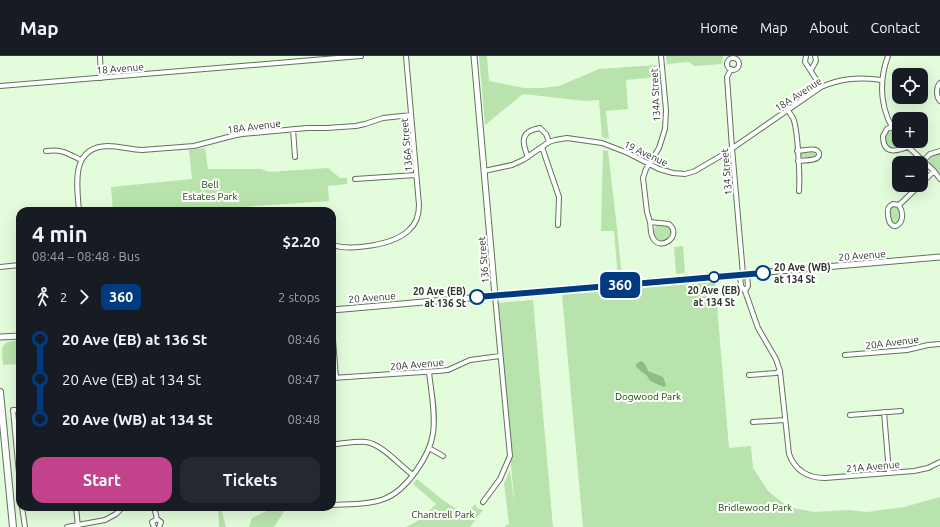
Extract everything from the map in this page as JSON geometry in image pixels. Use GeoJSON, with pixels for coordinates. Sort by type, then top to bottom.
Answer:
{"type":"FeatureCollection","features":[{"type":"Feature","properties":{"kind":"main road"},"geometry":{"type":"LineString","coordinates":[[0,392],[13,527]]}},
{"type":"Feature","properties":{"kind":"street"},"geometry":{"type":"LineString","coordinates":[[100,56],[102,78]]}},
{"type":"Feature","properties":{"kind":"street","name":"18 Avenue"},"geometry":{"type":"LineString","coordinates":[[0,86],[313,58],[361,56]]}},
{"type":"Feature","properties":{"kind":"street","name":"136A Street"},"geometry":{"type":"LineString","coordinates":[[336,246],[344,247],[378,244],[400,236],[409,230],[416,221],[419,211],[406,56]]}},
{"type":"Feature","properties":{"kind":"street","name":"136 Street"},"geometry":{"type":"LineString","coordinates":[[474,56],[510,456],[500,480],[483,502]]}},
{"type":"Feature","properties":{"kind":"street","name":"134A Street"},"geometry":{"type":"LineString","coordinates":[[650,222],[669,224],[673,229],[671,239],[668,242],[661,244],[652,237],[643,178],[649,164],[660,148],[665,129],[666,110],[661,56]]}},
{"type":"Feature","properties":{"kind":"street"},"geometry":{"type":"LineString","coordinates":[[806,56],[805,62],[821,87]]}},
{"type":"Feature","properties":{"kind":"street"},"geometry":{"type":"LineString","coordinates":[[811,70],[816,61],[815,56]]}},
{"type":"Feature","properties":{"kind":"street"},"geometry":{"type":"LineString","coordinates":[[888,56],[882,80],[882,100],[885,112],[892,126],[887,129],[883,136],[884,146],[893,151],[906,148]]}},
{"type":"Feature","properties":{"kind":"street","name":"134 Street"},"geometry":{"type":"LineString","coordinates":[[731,69],[727,77],[743,274],[741,286],[745,290],[758,328],[776,359],[780,371],[789,454],[795,466],[805,474]]}},
{"type":"Feature","properties":{"kind":"street","name":"18A Avenue"},"geometry":{"type":"LineString","coordinates":[[732,148],[821,87],[832,82],[852,78],[882,80]]}},
{"type":"Feature","properties":{"kind":"street"},"geometry":{"type":"LineString","coordinates":[[940,83],[937,88],[937,95],[940,101]]}},
{"type":"Feature","properties":{"kind":"street"},"geometry":{"type":"LineString","coordinates":[[788,110],[793,118],[798,160],[799,191]]}},
{"type":"Feature","properties":{"kind":"street","name":"18A Avenue"},"geometry":{"type":"LineString","coordinates":[[81,160],[88,152],[100,147],[110,146],[142,150],[194,146],[232,136],[293,129],[356,126],[383,118],[411,115]]}},
{"type":"Feature","properties":{"kind":"street"},"geometry":{"type":"LineString","coordinates":[[528,157],[524,147],[526,133],[532,129],[540,128],[546,134],[549,142]]}},
{"type":"Feature","properties":{"kind":"street"},"geometry":{"type":"LineString","coordinates":[[293,129],[295,157]]}},
{"type":"Feature","properties":{"kind":"street","name":"19 Avenue"},"geometry":{"type":"LineString","coordinates":[[484,170],[512,165],[528,157],[549,142],[567,138],[591,140],[621,150],[649,164],[673,173],[685,174],[695,171],[732,148]]}},
{"type":"Feature","properties":{"kind":"street"},"geometry":{"type":"LineString","coordinates":[[542,147],[559,197],[558,225]]}},
{"type":"Feature","properties":{"kind":"street"},"geometry":{"type":"LineString","coordinates":[[909,148],[918,156]]}},
{"type":"Feature","properties":{"kind":"street"},"geometry":{"type":"LineString","coordinates":[[797,151],[815,150],[818,151],[819,154],[816,159],[798,160]]}},
{"type":"Feature","properties":{"kind":"street"},"geometry":{"type":"LineString","coordinates":[[46,151],[64,151],[81,160],[78,168],[77,180],[79,207]]}},
{"type":"Feature","properties":{"kind":"street"},"geometry":{"type":"LineString","coordinates":[[928,156],[940,151]]}},
{"type":"Feature","properties":{"kind":"street"},"geometry":{"type":"LineString","coordinates":[[928,166],[940,179]]}},
{"type":"Feature","properties":{"kind":"street"},"geometry":{"type":"LineString","coordinates":[[928,177],[934,171]]}},
{"type":"Feature","properties":{"kind":"street"},"geometry":{"type":"LineString","coordinates":[[355,180],[416,175]]}},
{"type":"Feature","properties":{"kind":"street"},"geometry":{"type":"LineString","coordinates":[[899,205],[912,192]]}},
{"type":"Feature","properties":{"kind":"street"},"geometry":{"type":"LineString","coordinates":[[893,204],[899,205],[902,209],[902,220],[900,224],[895,226],[891,225],[888,221],[887,209],[893,204]]}},
{"type":"Feature","properties":{"kind":"street","name":"20 Avenue"},"geometry":{"type":"LineString","coordinates":[[336,310],[940,257]]}},
{"type":"Feature","properties":{"kind":"street"},"geometry":{"type":"LineString","coordinates":[[0,267],[16,265]]}},
{"type":"Feature","properties":{"kind":"street","name":"134 Street"},"geometry":{"type":"LineString","coordinates":[[743,274],[748,286],[745,290]]}},
{"type":"Feature","properties":{"kind":"street"},"geometry":{"type":"LineString","coordinates":[[0,337],[16,336]]}},
{"type":"Feature","properties":{"kind":"street","name":"20A Avenue"},"geometry":{"type":"LineString","coordinates":[[845,355],[907,350],[940,344]]}},
{"type":"Feature","properties":{"kind":"street","name":"20A Avenue"},"geometry":{"type":"LineString","coordinates":[[336,378],[448,370],[476,358],[500,356]]}},
{"type":"Feature","properties":{"kind":"street"},"geometry":{"type":"LineString","coordinates":[[749,375],[776,373],[780,371]]}},
{"type":"Feature","properties":{"kind":"street"},"geometry":{"type":"LineString","coordinates":[[336,505],[365,503],[386,498],[402,488],[413,475],[429,448],[434,427],[429,372]]}},
{"type":"Feature","properties":{"kind":"street"},"geometry":{"type":"LineString","coordinates":[[16,410],[14,410],[16,435]]}},
{"type":"Feature","properties":{"kind":"street"},"geometry":{"type":"LineString","coordinates":[[850,415],[901,410]]}},
{"type":"Feature","properties":{"kind":"street"},"geometry":{"type":"LineString","coordinates":[[884,412],[889,473]]}},
{"type":"Feature","properties":{"kind":"street"},"geometry":{"type":"LineString","coordinates":[[753,422],[785,420]]}},
{"type":"Feature","properties":{"kind":"street"},"geometry":{"type":"LineString","coordinates":[[337,444],[359,442],[371,444],[381,449],[413,475]]}},
{"type":"Feature","properties":{"kind":"street"},"geometry":{"type":"LineString","coordinates":[[429,448],[443,456]]}},
{"type":"Feature","properties":{"kind":"street","name":"21A Avenue"},"geometry":{"type":"LineString","coordinates":[[805,474],[811,477],[825,478],[889,473],[921,470],[940,462]]}},
{"type":"Feature","properties":{"kind":"street"},"geometry":{"type":"LineString","coordinates":[[23,511],[25,527]]}},
{"type":"Feature","properties":{"kind":"street"},"geometry":{"type":"LineString","coordinates":[[76,511],[78,526]]}},
{"type":"Feature","properties":{"kind":"street"},"geometry":{"type":"LineString","coordinates":[[67,527],[105,520],[119,511]]}},
{"type":"Feature","properties":{"kind":"street"},"geometry":{"type":"LineString","coordinates":[[155,511],[156,519],[161,522],[159,527]]}},
{"type":"Feature","properties":{"kind":"street"},"geometry":{"type":"LineString","coordinates":[[154,527],[152,522],[156,519]]}},
{"type":"Feature","properties":{"kind":"green space"},"geometry":{"type":"Polygon","coordinates":[[[479,56],[487,56],[489,81],[524,88],[559,86],[599,69],[657,65],[658,77],[626,80],[628,109],[606,111],[609,139],[602,137],[599,100],[585,101],[523,94],[485,125],[479,56]]]}},
{"type":"Feature","properties":{"kind":"green space"},"geometry":{"type":"Polygon","coordinates":[[[666,56],[723,56],[722,64],[694,66],[689,62],[667,64],[666,56]]]}},
{"type":"Feature","properties":{"kind":"green space"},"geometry":{"type":"Polygon","coordinates":[[[889,131],[892,132],[892,148],[896,148],[893,149],[886,143],[885,137],[889,131]]]}},
{"type":"Feature","properties":{"kind":"green space","name":"Bell Estates Park"},"geometry":{"type":"Polygon","coordinates":[[[205,148],[208,169],[261,169],[269,172],[328,168],[340,178],[347,178],[347,184],[328,186],[329,201],[241,207],[113,207],[111,187],[192,179],[189,150],[205,148]]]}},
{"type":"Feature","properties":{"kind":"green space"},"geometry":{"type":"Polygon","coordinates":[[[603,150],[608,151],[622,278],[618,278],[614,231],[601,231],[603,150]]]}},
{"type":"Feature","properties":{"kind":"green space"},"geometry":{"type":"Polygon","coordinates":[[[814,152],[816,155],[814,157],[800,157],[801,153],[814,152]]]}},
{"type":"Feature","properties":{"kind":"green space"},"geometry":{"type":"Polygon","coordinates":[[[940,153],[940,174],[929,163],[929,159],[933,155],[940,153]]]}},
{"type":"Feature","properties":{"kind":"green space"},"geometry":{"type":"Polygon","coordinates":[[[895,206],[899,209],[900,220],[895,224],[890,221],[890,210],[891,207],[895,206]]]}},
{"type":"Feature","properties":{"kind":"green space"},"geometry":{"type":"Polygon","coordinates":[[[662,224],[668,227],[671,233],[668,239],[662,242],[656,239],[653,233],[656,227],[662,224]]]}},
{"type":"Feature","properties":{"kind":"green space"},"geometry":{"type":"Polygon","coordinates":[[[683,246],[685,273],[676,274],[674,247],[683,246]]]}},
{"type":"Feature","properties":{"kind":"green space","name":"Dogwood Park"},"geometry":{"type":"Polygon","coordinates":[[[715,282],[729,448],[751,446],[753,468],[768,491],[788,507],[814,512],[848,510],[867,512],[904,507],[940,497],[940,527],[583,527],[562,295],[715,282]]]}},
{"type":"Feature","properties":{"kind":"green space"},"geometry":{"type":"Polygon","coordinates":[[[533,300],[553,527],[504,527],[509,524],[504,483],[510,470],[515,510],[497,303],[533,300]]]}},
{"type":"Feature","properties":{"kind":"green space"},"geometry":{"type":"Polygon","coordinates":[[[16,341],[16,364],[3,365],[3,346],[16,341]]]}},
{"type":"Feature","properties":{"kind":"green space","name":"Chantrell Park"},"geometry":{"type":"Polygon","coordinates":[[[417,479],[456,508],[468,512],[475,504],[477,508],[483,510],[470,527],[406,527],[421,519],[436,504],[413,484],[417,479]]]}},
{"type":"Feature","properties":{"kind":"green space"},"geometry":{"type":"Polygon","coordinates":[[[218,511],[222,511],[226,527],[219,527],[218,511]]]}},
{"type":"Feature","properties":{"kind":"green space"},"geometry":{"type":"Polygon","coordinates":[[[267,511],[284,511],[274,527],[249,527],[252,518],[267,511]]]}},
{"type":"Feature","properties":{"kind":"shaded area"},"geometry":{"type":"Polygon","coordinates":[[[641,361],[645,364],[648,371],[663,377],[666,385],[664,387],[650,381],[647,376],[636,367],[636,364],[641,361]]]}},
{"type":"Feature","properties":{"kind":"bus line","name":"360"},"geometry":{"type":"LineString","coordinates":[[477,297],[763,273]]}},
{"type":"Feature","properties":{"kind":"place","name":"20 Ave (WB) at 134 St"},"geometry":{"type":"Point","coordinates":[763,273]}},
{"type":"Feature","properties":{"kind":"place","name":"20 Ave (EB) at 134 St"},"geometry":{"type":"Point","coordinates":[714,277]}},
{"type":"Feature","properties":{"kind":"place","name":"20 Ave (EB) at 136 St"},"geometry":{"type":"Point","coordinates":[477,297]}},
{"type":"Feature","properties":{"kind":"park label","name":"Bridlewood Park"},"geometry":{"type":"Point","coordinates":[755,507]}}]}
